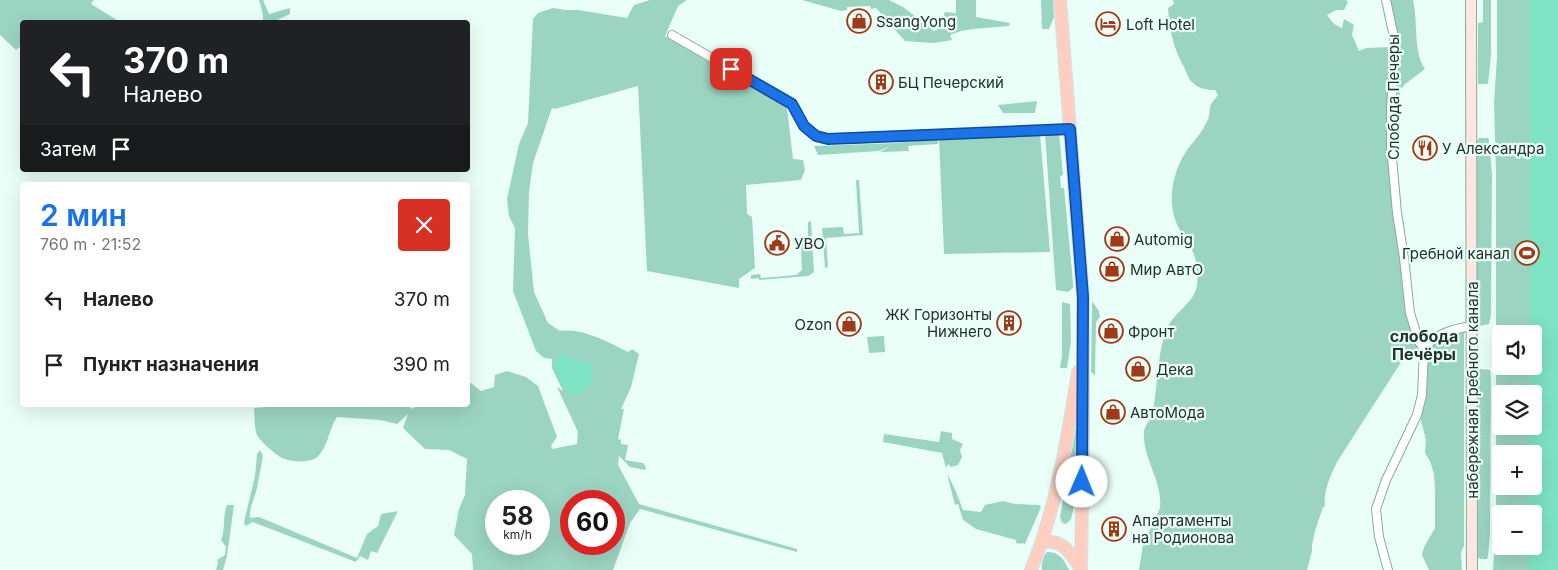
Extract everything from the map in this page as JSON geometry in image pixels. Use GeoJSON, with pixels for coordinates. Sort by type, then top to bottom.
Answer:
{"type":"FeatureCollection","features":[{"type":"Feature","properties":{"kind":"main road"},"geometry":{"type":"LineString","coordinates":[[1060,0],[1079,243],[1083,336],[1081,570]]}},
{"type":"Feature","properties":{"kind":"main road"},"geometry":{"type":"LineString","coordinates":[[1031,570],[1042,542],[1056,494],[1066,445],[1083,336]]}},
{"type":"Feature","properties":{"kind":"main road"},"geometry":{"type":"LineString","coordinates":[[1042,542],[1050,541],[1062,546],[1068,551],[1081,570]]}},
{"type":"Feature","properties":{"kind":"street","name":"Слобода Печеры"},"geometry":{"type":"LineString","coordinates":[[1386,0],[1395,42],[1391,146],[1397,213],[1410,313],[1419,342],[1424,349],[1422,395],[1418,416],[1386,480],[1376,509],[1379,537],[1388,570]]}},
{"type":"Feature","properties":{"kind":"street","name":"набережная Гребного канала"},"geometry":{"type":"LineString","coordinates":[[1471,0],[1472,570]]}},
{"type":"Feature","properties":{"kind":"street"},"geometry":{"type":"LineString","coordinates":[[672,35],[792,104],[804,126],[816,136],[828,139],[1070,129]]}},
{"type":"Feature","properties":{"kind":"street"},"geometry":{"type":"LineString","coordinates":[[1424,349],[1430,340],[1440,334],[1457,328],[1472,326]]}},
{"type":"Feature","properties":{"kind":"shaded area"},"geometry":{"type":"Polygon","coordinates":[[[0,0],[94,0],[91,4],[117,20],[20,20],[20,47],[16,50],[0,35],[0,0]]]}},
{"type":"Feature","properties":{"kind":"shaded area"},"geometry":{"type":"Polygon","coordinates":[[[259,0],[263,0],[269,14],[290,8],[290,14],[277,20],[263,20],[259,0]]]}},
{"type":"Feature","properties":{"kind":"shaded area"},"geometry":{"type":"Polygon","coordinates":[[[650,0],[687,0],[678,6],[665,36],[787,108],[793,159],[803,160],[805,170],[801,180],[746,185],[747,214],[752,217],[755,268],[739,279],[739,288],[647,271],[638,86],[555,109],[552,108],[533,163],[529,192],[528,234],[534,292],[548,323],[560,331],[586,334],[604,340],[628,352],[632,349],[639,354],[631,387],[621,409],[624,409],[618,439],[621,440],[621,444],[628,445],[625,460],[643,463],[646,467],[645,470],[630,467],[619,456],[618,465],[639,504],[797,549],[797,552],[640,509],[630,523],[625,537],[625,490],[560,490],[560,555],[618,555],[613,570],[473,570],[472,554],[454,535],[459,509],[465,495],[467,459],[449,450],[425,449],[403,428],[408,414],[397,424],[380,420],[337,417],[320,454],[309,461],[282,458],[261,441],[257,435],[254,408],[410,407],[411,409],[416,407],[470,407],[470,383],[481,391],[494,387],[495,375],[507,371],[526,377],[538,386],[557,437],[551,446],[552,449],[577,444],[578,432],[557,387],[563,391],[552,368],[552,359],[544,358],[536,351],[513,291],[515,228],[509,216],[507,199],[519,144],[528,123],[533,19],[538,13],[553,8],[627,18],[634,5],[650,0]]]}},
{"type":"Feature","properties":{"kind":"shaded area"},"geometry":{"type":"Polygon","coordinates":[[[802,0],[889,0],[903,7],[934,31],[940,28],[945,12],[956,13],[956,0],[976,0],[976,17],[1010,23],[1009,26],[961,31],[950,35],[952,40],[934,43],[905,41],[876,8],[871,9],[870,6],[847,7],[847,10],[841,11],[802,0]]]}},
{"type":"Feature","properties":{"kind":"shaded area"},"geometry":{"type":"Polygon","coordinates":[[[1041,0],[1053,0],[1054,17],[1049,29],[1042,29],[1041,0]]]}},
{"type":"Feature","properties":{"kind":"shaded area"},"geometry":{"type":"Polygon","coordinates":[[[1173,0],[1346,0],[1348,2],[1344,10],[1336,10],[1327,15],[1334,24],[1342,28],[1344,19],[1354,25],[1352,35],[1359,51],[1366,48],[1390,47],[1391,58],[1397,52],[1387,0],[1413,0],[1417,45],[1421,62],[1425,69],[1400,90],[1401,116],[1396,118],[1396,128],[1386,148],[1419,347],[1407,353],[1337,462],[1326,490],[1325,507],[1323,507],[1315,531],[1307,570],[1139,570],[1143,545],[1160,508],[1158,488],[1146,451],[1144,431],[1152,414],[1165,335],[1172,320],[1193,296],[1197,285],[1197,268],[1194,256],[1173,213],[1173,185],[1182,158],[1203,129],[1209,117],[1211,104],[1218,95],[1215,90],[1200,88],[1195,85],[1188,77],[1175,47],[1170,25],[1168,8],[1174,4],[1173,0]]]}},
{"type":"Feature","properties":{"kind":"shaded area"},"geometry":{"type":"Polygon","coordinates":[[[1483,0],[1491,0],[1491,55],[1488,84],[1478,84],[1478,23],[1483,22],[1483,0]]]}},
{"type":"Feature","properties":{"kind":"shaded area","name":"Гребной канал"},"geometry":{"type":"Polygon","coordinates":[[[1497,0],[1558,0],[1558,570],[1493,570],[1494,555],[1542,555],[1542,505],[1496,505],[1496,495],[1542,495],[1542,445],[1496,445],[1496,435],[1542,435],[1542,385],[1496,385],[1496,375],[1542,375],[1542,325],[1496,325],[1494,103],[1497,57],[1497,0]]]}},
{"type":"Feature","properties":{"kind":"shaded area","name":"Гребной канал"},"geometry":{"type":"Polygon","coordinates":[[[1530,0],[1558,0],[1558,570],[1528,570],[1529,555],[1542,555],[1542,505],[1529,505],[1529,495],[1542,495],[1542,445],[1529,445],[1529,435],[1542,435],[1542,385],[1530,385],[1530,375],[1542,375],[1542,325],[1530,325],[1530,0]]]}},
{"type":"Feature","properties":{"kind":"shaded area"},"geometry":{"type":"Polygon","coordinates":[[[1037,101],[1035,113],[1003,113],[998,105],[1037,101]]]}},
{"type":"Feature","properties":{"kind":"shaded area"},"geometry":{"type":"Polygon","coordinates":[[[1059,133],[1063,175],[1060,176],[1061,188],[1064,188],[1073,282],[1073,288],[1068,292],[1056,290],[1045,134],[1059,133]]]}},
{"type":"Feature","properties":{"kind":"shaded area"},"geometry":{"type":"Polygon","coordinates":[[[1040,134],[1050,252],[944,254],[939,139],[1040,134]]]}},
{"type":"Feature","properties":{"kind":"shaded area"},"geometry":{"type":"Polygon","coordinates":[[[1479,138],[1488,138],[1489,140],[1492,174],[1491,315],[1489,324],[1480,326],[1477,325],[1477,141],[1479,138]]]}},
{"type":"Feature","properties":{"kind":"shaded area"},"geometry":{"type":"Polygon","coordinates":[[[938,139],[938,144],[908,146],[909,151],[880,152],[890,146],[879,151],[818,155],[814,146],[896,143],[938,139]]]}},
{"type":"Feature","properties":{"kind":"shaded area"},"geometry":{"type":"Polygon","coordinates":[[[856,180],[859,180],[863,235],[826,238],[828,267],[825,268],[822,228],[843,227],[844,234],[859,233],[856,180]]]}},
{"type":"Feature","properties":{"kind":"shaded area"},"geometry":{"type":"Polygon","coordinates":[[[811,221],[814,272],[808,276],[751,279],[751,275],[760,274],[761,278],[796,275],[802,270],[801,244],[808,239],[808,222],[811,221]]]}},
{"type":"Feature","properties":{"kind":"shaded area"},"geometry":{"type":"Polygon","coordinates":[[[1092,301],[1099,311],[1100,317],[1096,322],[1095,375],[1091,372],[1092,301]]]}},
{"type":"Feature","properties":{"kind":"shaded area"},"geometry":{"type":"Polygon","coordinates":[[[1062,302],[1070,304],[1071,341],[1067,368],[1060,368],[1062,356],[1062,302]]]}},
{"type":"Feature","properties":{"kind":"shaded area"},"geometry":{"type":"Polygon","coordinates":[[[1458,331],[1464,331],[1464,546],[1461,552],[1462,570],[1429,570],[1422,555],[1424,547],[1435,528],[1435,490],[1434,474],[1425,453],[1426,440],[1420,417],[1425,353],[1436,342],[1458,331]]]}},
{"type":"Feature","properties":{"kind":"shaded area"},"geometry":{"type":"Polygon","coordinates":[[[884,336],[885,352],[869,353],[867,337],[884,336]]]}},
{"type":"Feature","properties":{"kind":"shaded area"},"geometry":{"type":"Polygon","coordinates":[[[561,352],[574,361],[589,361],[593,369],[592,383],[585,391],[572,395],[564,388],[554,368],[561,352]]]}},
{"type":"Feature","properties":{"kind":"shaded area"},"geometry":{"type":"Polygon","coordinates":[[[1480,369],[1490,370],[1491,379],[1490,534],[1487,559],[1480,559],[1478,557],[1478,372],[1480,369]]]}},
{"type":"Feature","properties":{"kind":"shaded area"},"geometry":{"type":"Polygon","coordinates":[[[1078,416],[1074,507],[1071,519],[1066,524],[1062,523],[1060,517],[1078,416]]]}},
{"type":"Feature","properties":{"kind":"shaded area"},"geometry":{"type":"Polygon","coordinates":[[[941,431],[952,433],[952,439],[963,444],[960,450],[962,457],[958,465],[951,467],[948,464],[946,468],[942,453],[883,442],[884,434],[939,442],[941,431]]]}},
{"type":"Feature","properties":{"kind":"shaded area"},"geometry":{"type":"Polygon","coordinates":[[[260,450],[263,456],[257,488],[250,510],[250,518],[259,517],[357,558],[367,534],[378,526],[381,514],[398,511],[377,553],[371,551],[368,560],[360,556],[356,562],[253,522],[246,526],[244,523],[255,476],[257,454],[260,450]]]}},
{"type":"Feature","properties":{"kind":"shaded area"},"geometry":{"type":"Polygon","coordinates":[[[947,474],[954,486],[963,510],[981,512],[985,505],[1003,501],[1015,504],[1039,505],[1041,507],[1025,544],[1016,543],[1016,540],[976,529],[963,520],[958,504],[955,505],[947,474]]]}},
{"type":"Feature","properties":{"kind":"shaded area"},"geometry":{"type":"Polygon","coordinates":[[[227,505],[234,505],[227,556],[223,570],[216,570],[217,560],[225,555],[226,547],[221,540],[227,505]]]}},
{"type":"Feature","properties":{"kind":"shaded area"},"geometry":{"type":"Polygon","coordinates":[[[1047,552],[1058,555],[1069,570],[1042,570],[1044,556],[1047,552]]]}},
{"type":"Feature","properties":{"kind":"place","name":"SsangYong"},"geometry":{"type":"Point","coordinates":[859,21]}},
{"type":"Feature","properties":{"kind":"place","name":"Loft Hotel"},"geometry":{"type":"Point","coordinates":[1108,24]}},
{"type":"Feature","properties":{"kind":"place","name":"БЦ Печерский"},"geometry":{"type":"Point","coordinates":[881,82]}},
{"type":"Feature","properties":{"kind":"place","name":"У Александра"},"geometry":{"type":"Point","coordinates":[1425,148]}},
{"type":"Feature","properties":{"kind":"place","name":"Automig"},"geometry":{"type":"Point","coordinates":[1117,239]}},
{"type":"Feature","properties":{"kind":"place","name":"УВО"},"geometry":{"type":"Point","coordinates":[777,243]}},
{"type":"Feature","properties":{"kind":"place","name":"Гребной канал"},"geometry":{"type":"Point","coordinates":[1527,253]}},
{"type":"Feature","properties":{"kind":"place","name":"Мир АвтО"},"geometry":{"type":"Point","coordinates":[1112,269]}},
{"type":"Feature","properties":{"kind":"place","name":"ЖК Горизонты Нижнего"},"geometry":{"type":"Point","coordinates":[1009,323]}},
{"type":"Feature","properties":{"kind":"place","name":"Ozon"},"geometry":{"type":"Point","coordinates":[849,324]}},
{"type":"Feature","properties":{"kind":"place","name":"Фронт"},"geometry":{"type":"Point","coordinates":[1111,331]}},
{"type":"Feature","properties":{"kind":"place","name":"Дека"},"geometry":{"type":"Point","coordinates":[1138,369]}},
{"type":"Feature","properties":{"kind":"place","name":"АвтоМода"},"geometry":{"type":"Point","coordinates":[1113,412]}},
{"type":"Feature","properties":{"kind":"place","name":"Апартаменты на Родионова"},"geometry":{"type":"Point","coordinates":[1114,529]}},
{"type":"Feature","properties":{"kind":"district","name":"слобода Печёры"},"geometry":{"type":"Point","coordinates":[1424,345]}},
{"type":"Feature","properties":{"kind":"route"},"geometry":{"type":"LineString","coordinates":[[731,69],[792,104],[804,126],[816,136],[828,139],[1070,129],[1083,297],[1082,482]]}}]}
